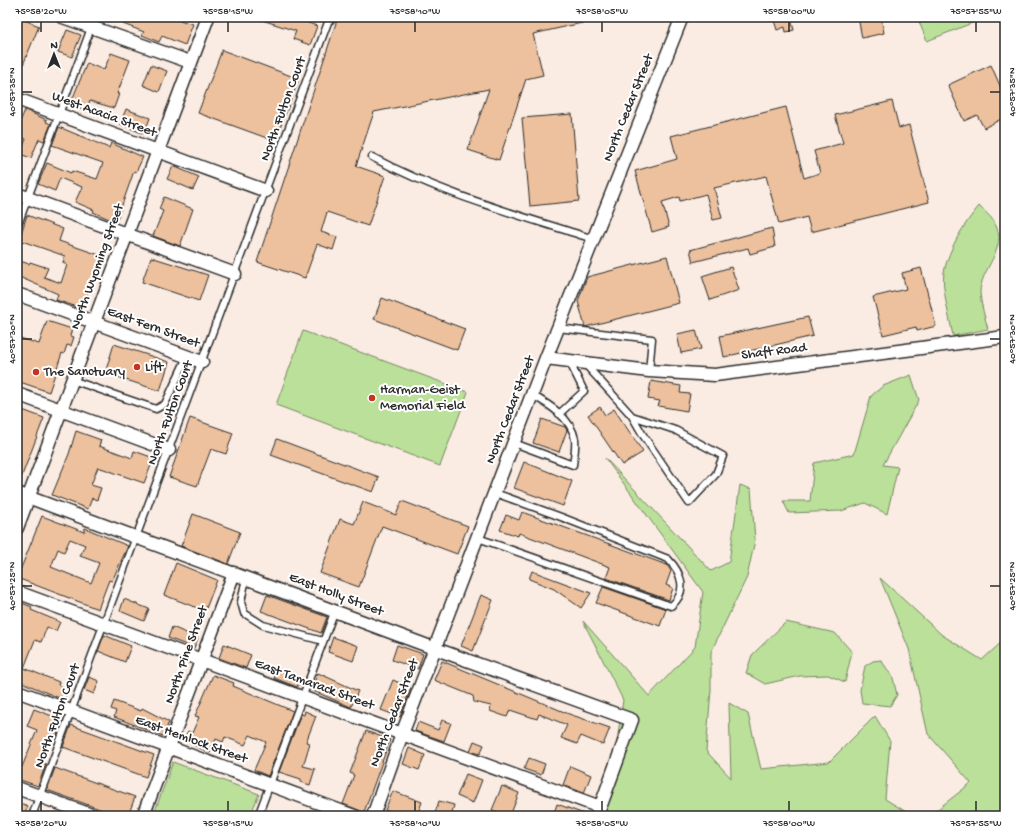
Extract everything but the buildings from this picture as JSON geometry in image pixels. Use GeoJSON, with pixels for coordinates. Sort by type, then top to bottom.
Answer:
{"type":"FeatureCollection","features":[{"type":"Feature","properties":{"kind":"street"},"geometry":{"type":"LineString","coordinates":[[63,17],[190,62]]}},
{"type":"Feature","properties":{"kind":"street","name":"North Wyoming Street"},"geometry":{"type":"LineString","coordinates":[[17,528],[208,17]]}},
{"type":"Feature","properties":{"kind":"street","name":"North Cedar Street"},"geometry":{"type":"LineString","coordinates":[[373,816],[402,734],[436,649],[546,358],[682,17]]}},
{"type":"Feature","properties":{"kind":"street","name":"West Acacia Street"},"geometry":{"type":"LineString","coordinates":[[17,99],[266,191]]}},
{"type":"Feature","properties":{"kind":"street"},"geometry":{"type":"LineString","coordinates":[[22,196],[235,274]]}},
{"type":"Feature","properties":{"kind":"street","name":"East Fern Street"},"geometry":{"type":"LineString","coordinates":[[17,294],[202,362]]}},
{"type":"Feature","properties":{"kind":"street","name":"Shaft Road"},"geometry":{"type":"LineString","coordinates":[[546,358],[650,371],[715,375],[1005,337]]}},
{"type":"Feature","properties":{"kind":"street"},"geometry":{"type":"LineString","coordinates":[[17,394],[169,450]]}},
{"type":"Feature","properties":{"kind":"street","name":"East Holly Street"},"geometry":{"type":"LineString","coordinates":[[17,493],[335,610],[436,649],[632,720],[598,811]]}},
{"type":"Feature","properties":{"kind":"street","name":"North Pine Street"},"geometry":{"type":"LineString","coordinates":[[144,816],[234,573]]}},
{"type":"Feature","properties":{"kind":"street","name":"East Tamarack Street"},"geometry":{"type":"LineString","coordinates":[[17,592],[402,734],[598,811]]}},
{"type":"Feature","properties":{"kind":"street","name":"East Hemlock Street"},"geometry":{"type":"LineString","coordinates":[[17,691],[354,816]]}},
{"type":"Feature","properties":{"kind":"street"},"geometry":{"type":"LineString","coordinates":[[17,788],[94,816]]}},
{"type":"Feature","properties":{"kind":"lane","name":"North Fulton Court"},"geometry":{"type":"LineString","coordinates":[[32,816],[41,796],[330,17]]}},
{"type":"Feature","properties":{"kind":"lane"},"geometry":{"type":"LineString","coordinates":[[17,227],[22,196],[59,115],[91,28]]}},
{"type":"Feature","properties":{"kind":"lane"},"geometry":{"type":"LineString","coordinates":[[372,157],[397,170],[495,208],[594,239]]}},
{"type":"Feature","properties":{"kind":"lane"},"geometry":{"type":"LineString","coordinates":[[558,328],[652,339],[650,371]]}},
{"type":"Feature","properties":{"kind":"lane"},"geometry":{"type":"LineString","coordinates":[[72,380],[156,409],[165,404],[187,357]]}},
{"type":"Feature","properties":{"kind":"lane"},"geometry":{"type":"LineString","coordinates":[[559,414],[584,391],[569,361]]}},
{"type":"Feature","properties":{"kind":"lane"},"geometry":{"type":"LineString","coordinates":[[584,363],[632,416],[643,435],[689,503],[716,474],[723,456],[675,430],[632,416]]}},
{"type":"Feature","properties":{"kind":"lane"},"geometry":{"type":"LineString","coordinates":[[514,443],[573,465],[575,441],[572,427],[552,406],[532,395]]}},
{"type":"Feature","properties":{"kind":"lane"},"geometry":{"type":"LineString","coordinates":[[478,538],[671,606],[679,599],[682,586],[678,569],[668,559],[495,493]]}},
{"type":"Feature","properties":{"kind":"lane"},"geometry":{"type":"LineString","coordinates":[[246,578],[241,602],[244,613],[263,625],[323,641]]}},
{"type":"Feature","properties":{"kind":"lane"},"geometry":{"type":"LineString","coordinates":[[258,816],[335,610]]}},
{"type":"Feature","properties":{"kind":"green space"},"geometry":{"type":"Polygon","coordinates":[[[917,17],[987,17],[927,41],[917,17]]]}},
{"type":"Feature","properties":{"kind":"green space"},"geometry":{"type":"Polygon","coordinates":[[[979,206],[988,214],[995,224],[999,242],[981,284],[980,293],[982,307],[988,329],[953,336],[945,294],[943,278],[944,272],[953,245],[979,206]]]}},
{"type":"Feature","properties":{"kind":"green space","name":"Harman-Geist Memorial Field"},"geometry":{"type":"Polygon","coordinates":[[[303,331],[468,392],[440,466],[276,405],[303,331]]]}},
{"type":"Feature","properties":{"kind":"green space"},"geometry":{"type":"Polygon","coordinates":[[[911,375],[919,400],[883,465],[898,467],[887,514],[865,503],[841,511],[789,513],[783,501],[810,501],[814,463],[854,454],[871,396],[883,386],[911,375]]]}},
{"type":"Feature","properties":{"kind":"green space"},"geometry":{"type":"Polygon","coordinates":[[[605,458],[711,571],[729,562],[740,485],[751,489],[755,540],[747,577],[711,652],[711,690],[706,751],[731,778],[729,703],[748,714],[761,769],[829,762],[875,716],[890,741],[885,799],[913,816],[606,816],[623,700],[583,621],[649,696],[695,647],[703,592],[605,458]]]}},
{"type":"Feature","properties":{"kind":"green space"},"geometry":{"type":"Polygon","coordinates":[[[880,578],[942,635],[982,660],[1005,639],[1005,816],[929,816],[971,783],[928,734],[909,649],[880,578]]]}},
{"type":"Feature","properties":{"kind":"green space"},"geometry":{"type":"Polygon","coordinates":[[[786,622],[835,633],[852,652],[845,682],[828,675],[800,676],[765,684],[746,673],[752,655],[786,622]]]}},
{"type":"Feature","properties":{"kind":"green space"},"geometry":{"type":"Polygon","coordinates":[[[881,660],[893,678],[897,695],[890,706],[862,703],[860,690],[865,666],[873,661],[881,660]]]}},
{"type":"Feature","properties":{"kind":"green space"},"geometry":{"type":"Polygon","coordinates":[[[173,762],[259,794],[250,816],[153,816],[173,762]]]}},
{"type":"Feature","properties":{"kind":"place","name":"Lift"},"geometry":{"type":"Point","coordinates":[137,367]}},
{"type":"Feature","properties":{"kind":"place","name":"The Sanctuary"},"geometry":{"type":"Point","coordinates":[36,372]}},
{"type":"Feature","properties":{"kind":"place","name":"Harman-Geist Memorial Field"},"geometry":{"type":"Point","coordinates":[372,398]}}]}
